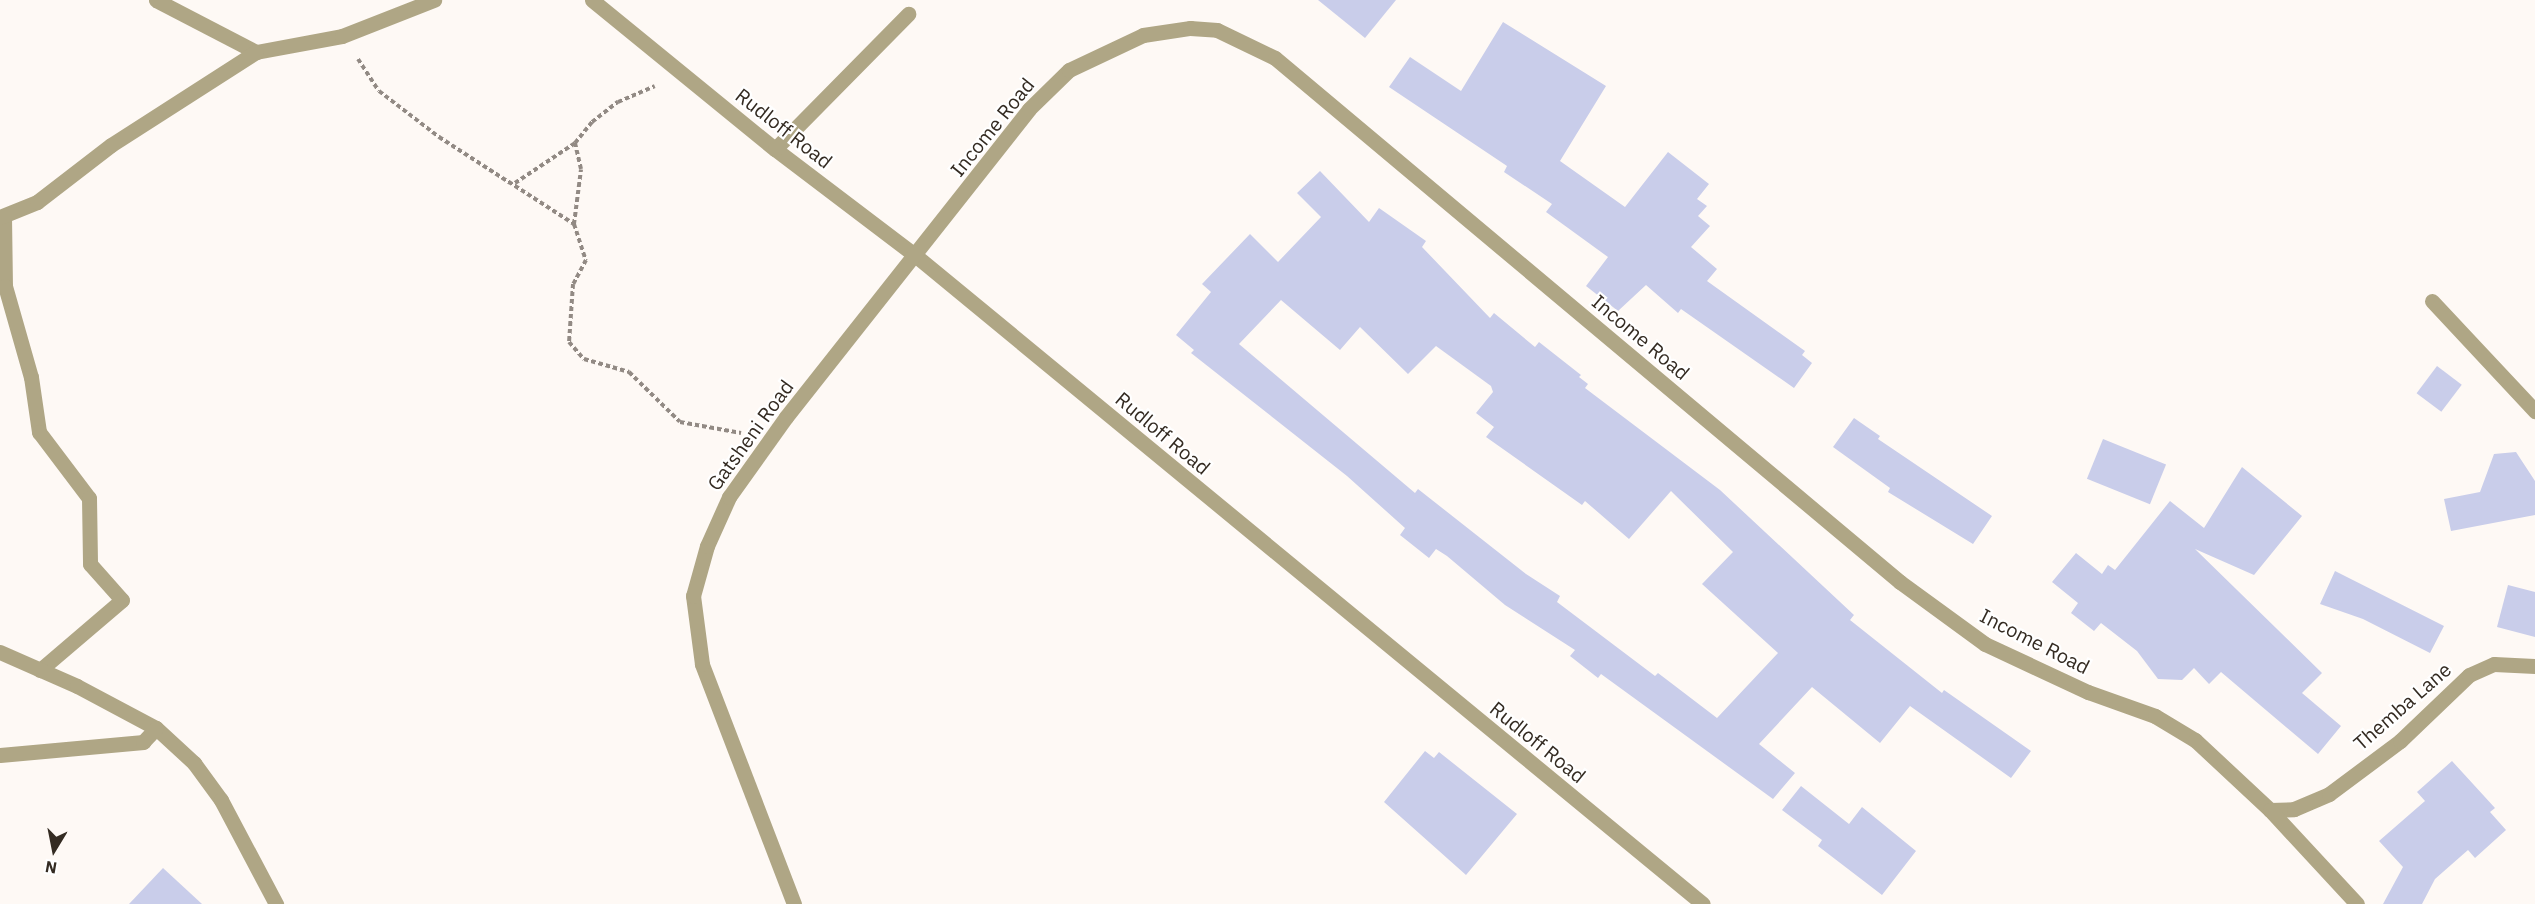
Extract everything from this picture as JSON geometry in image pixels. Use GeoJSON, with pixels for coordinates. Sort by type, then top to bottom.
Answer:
{"type":"FeatureCollection","features":[{"type":"Feature","properties":{"kind":"street"},"geometry":{"type":"LineString","coordinates":[[156,0],[256,52]]}},
{"type":"Feature","properties":{"kind":"street"},"geometry":{"type":"LineString","coordinates":[[40,670],[122,600],[90,564],[90,498],[39,432],[31,376],[5,286],[2,217],[38,202],[111,145],[256,52],[342,36],[434,0]]}},
{"type":"Feature","properties":{"kind":"street"},"geometry":{"type":"LineString","coordinates":[[595,3],[615,0]]}},
{"type":"Feature","properties":{"kind":"street","name":"Rudloff Road"},"geometry":{"type":"LineString","coordinates":[[595,3],[774,149],[916,256],[1703,904]]}},
{"type":"Feature","properties":{"kind":"street"},"geometry":{"type":"LineString","coordinates":[[774,149],[908,14]]}},
{"type":"Feature","properties":{"kind":"street","name":"Income Road"},"geometry":{"type":"LineString","coordinates":[[916,256],[1029,109],[1069,70],[1143,35],[1190,28],[1217,30],[1243,40],[1275,58],[1943,615],[1985,644],[2088,692],[2155,716],[2195,740],[2270,810],[2357,904]]}},
{"type":"Feature","properties":{"kind":"street","name":"Gatsheni Road"},"geometry":{"type":"LineString","coordinates":[[794,904],[702,664],[693,596],[707,546],[729,497],[770,438],[916,256]]}},
{"type":"Feature","properties":{"kind":"street"},"geometry":{"type":"LineString","coordinates":[[2432,300],[2535,411]]}},
{"type":"Feature","properties":{"kind":"street"},"geometry":{"type":"LineString","coordinates":[[0,652],[156,728],[194,763],[220,800],[276,904]]}},
{"type":"Feature","properties":{"kind":"street","name":"Themba Lane"},"geometry":{"type":"LineString","coordinates":[[2270,810],[2294,809],[2328,794],[2400,741],[2469,675],[2494,664],[2535,666]]}},
{"type":"Feature","properties":{"kind":"street"},"geometry":{"type":"LineString","coordinates":[[0,755],[143,742],[156,728]]}},
{"type":"Feature","properties":{"kind":"path"},"geometry":{"type":"LineString","coordinates":[[342,36],[379,91],[439,137],[515,183],[574,224]]}},
{"type":"Feature","properties":{"kind":"path"},"geometry":{"type":"LineString","coordinates":[[515,183],[574,144],[592,122],[618,102],[683,74]]}},
{"type":"Feature","properties":{"kind":"path"},"geometry":{"type":"LineString","coordinates":[[574,144],[581,169],[574,224],[586,260],[573,284],[569,342],[584,359],[629,372],[680,422],[770,438]]}},
{"type":"Feature","properties":{"kind":"building"},"geometry":{"type":"Polygon","coordinates":[[[1318,0],[1396,0],[1365,38],[1318,0]]]}},
{"type":"Feature","properties":{"kind":"building"},"geometry":{"type":"Polygon","coordinates":[[[1503,22],[1606,86],[1560,161],[1625,207],[1668,152],[1709,184],[1697,199],[1707,206],[1698,216],[1710,226],[1691,247],[1717,269],[1707,281],[1805,351],[1802,355],[1812,363],[1794,388],[1681,309],[1678,313],[1646,285],[1618,311],[1586,286],[1608,257],[1546,212],[1552,204],[1504,172],[1507,166],[1389,87],[1410,57],[1461,91],[1503,22]]]}},
{"type":"Feature","properties":{"kind":"building"},"geometry":{"type":"Polygon","coordinates":[[[1320,171],[1369,222],[1379,208],[1426,241],[1422,247],[1490,318],[1494,313],[1535,347],[1539,342],[1581,375],[1579,377],[1588,384],[1585,388],[1720,490],[1854,615],[1850,620],[1942,693],[1944,690],[2031,751],[2011,778],[1910,706],[1880,743],[1812,687],[1759,744],[1795,773],[1773,799],[1601,674],[1598,678],[1570,656],[1575,650],[1505,605],[1447,556],[1436,549],[1429,558],[1400,535],[1405,528],[1347,476],[1191,353],[1194,350],[1176,335],[1211,292],[1202,284],[1250,234],[1278,262],[1321,217],[1297,193],[1320,171]],[[1281,300],[1239,344],[1415,493],[1418,489],[1526,574],[1560,596],[1557,602],[1655,676],[1658,673],[1717,718],[1778,653],[1702,584],[1733,552],[1671,491],[1629,539],[1585,501],[1582,505],[1486,437],[1494,427],[1476,413],[1493,392],[1491,386],[1436,346],[1408,374],[1360,327],[1340,350],[1281,300]]]}},
{"type":"Feature","properties":{"kind":"building"},"geometry":{"type":"Polygon","coordinates":[[[2437,366],[2462,385],[2441,412],[2417,393],[2437,366]]]}},
{"type":"Feature","properties":{"kind":"building"},"geometry":{"type":"Polygon","coordinates":[[[1854,418],[1880,436],[1878,439],[1992,516],[1973,544],[1888,492],[1890,488],[1833,447],[1854,418]]]}},
{"type":"Feature","properties":{"kind":"building"},"geometry":{"type":"Polygon","coordinates":[[[2103,439],[2166,464],[2150,504],[2087,479],[2103,439]]]}},
{"type":"Feature","properties":{"kind":"building"},"geometry":{"type":"Polygon","coordinates":[[[2516,452],[2535,481],[2535,515],[2451,531],[2444,499],[2480,492],[2494,454],[2516,452]]]}},
{"type":"Feature","properties":{"kind":"building"},"geometry":{"type":"Polygon","coordinates":[[[2242,467],[2302,516],[2254,575],[2195,549],[2322,673],[2302,693],[2341,726],[2318,754],[2221,672],[2209,684],[2194,668],[2182,680],[2158,679],[2137,651],[2101,623],[2094,631],[2071,613],[2078,603],[2052,582],[2076,553],[2102,574],[2108,565],[2115,570],[2170,501],[2204,528],[2242,467]]]}},
{"type":"Feature","properties":{"kind":"building"},"geometry":{"type":"Polygon","coordinates":[[[2335,571],[2444,626],[2430,653],[2363,619],[2320,604],[2335,571]]]}},
{"type":"Feature","properties":{"kind":"building"},"geometry":{"type":"Polygon","coordinates":[[[2508,585],[2535,592],[2535,637],[2497,627],[2508,585]]]}},
{"type":"Feature","properties":{"kind":"building"},"geometry":{"type":"Polygon","coordinates":[[[1425,751],[1434,758],[1439,752],[1517,814],[1466,875],[1384,802],[1425,751]]]}},
{"type":"Feature","properties":{"kind":"building"},"geometry":{"type":"Polygon","coordinates":[[[2452,761],[2495,808],[2490,812],[2506,830],[2475,858],[2468,850],[2435,879],[2422,904],[2383,904],[2403,867],[2379,841],[2425,801],[2417,792],[2452,761]]]}},
{"type":"Feature","properties":{"kind":"building"},"geometry":{"type":"Polygon","coordinates":[[[1801,786],[1849,824],[1862,807],[1916,851],[1882,895],[1818,846],[1822,840],[1782,810],[1801,786]]]}},
{"type":"Feature","properties":{"kind":"building"},"geometry":{"type":"Polygon","coordinates":[[[163,868],[202,904],[129,904],[163,868]]]}}]}
